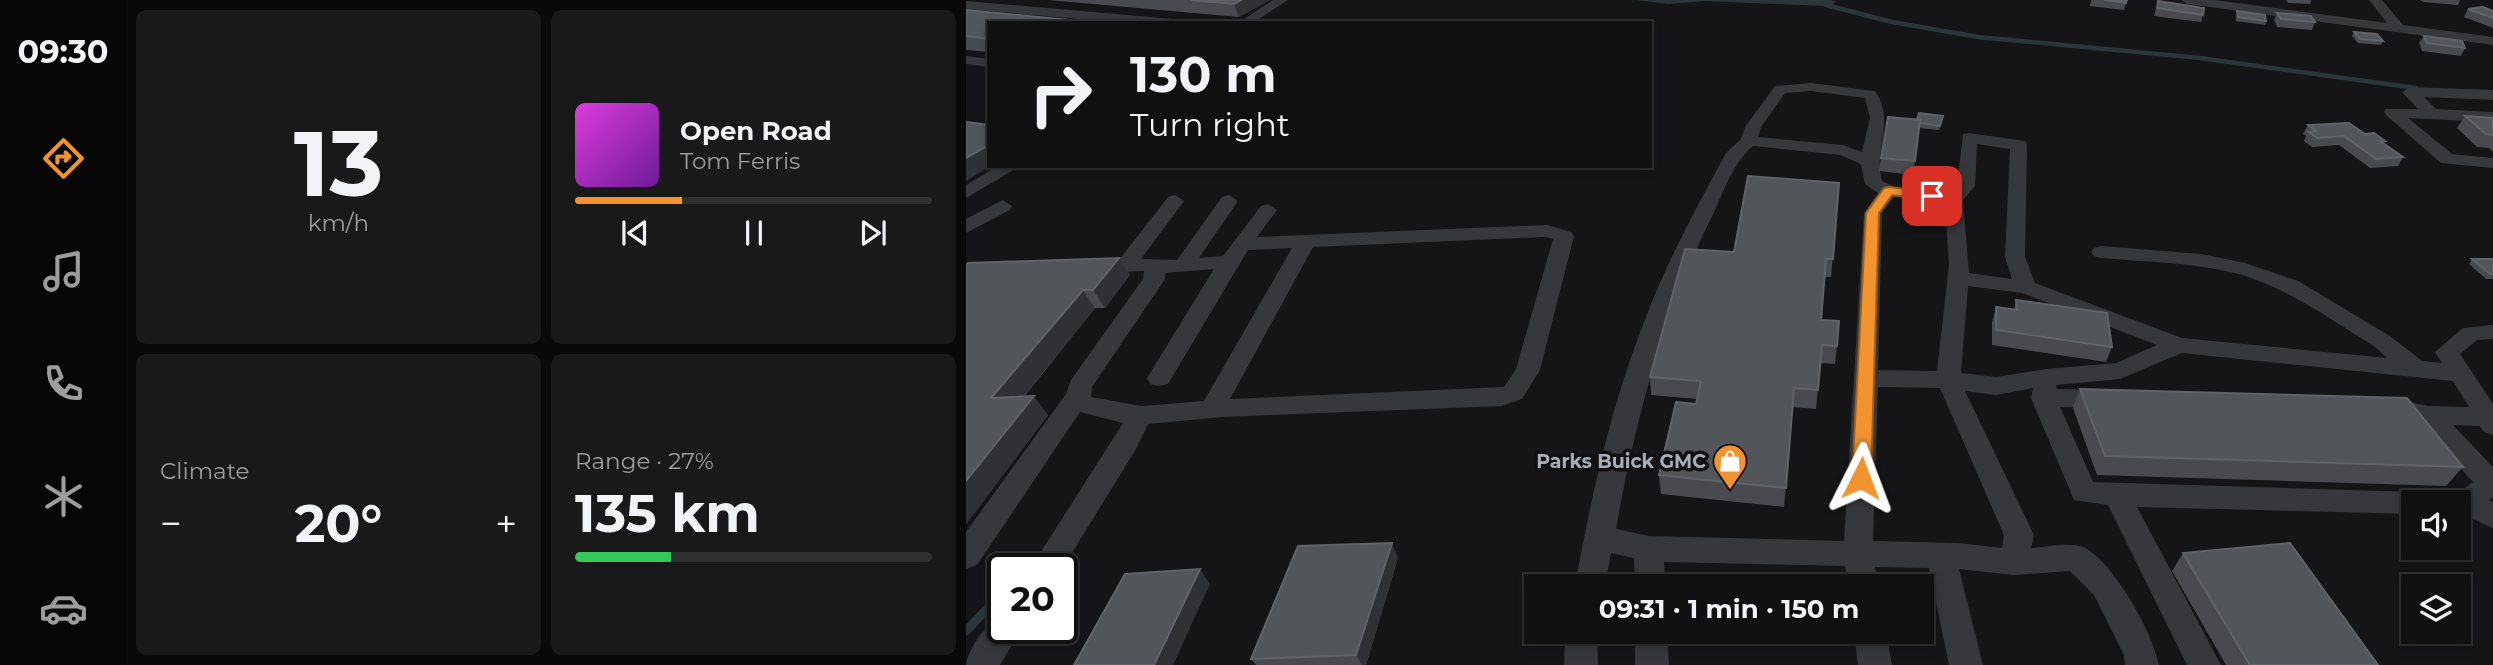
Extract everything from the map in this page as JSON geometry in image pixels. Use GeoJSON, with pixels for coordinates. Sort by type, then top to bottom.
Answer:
{"type":"FeatureCollection","features":[{"type":"Feature","properties":{"kind":"street"},"geometry":{"type":"LineString","coordinates":[[1247,21],[1282,0]]}},
{"type":"Feature","properties":{"kind":"street"},"geometry":{"type":"LineString","coordinates":[[2187,0],[2240,4],[2283,13],[2493,41]]}},
{"type":"Feature","properties":{"kind":"street"},"geometry":{"type":"LineString","coordinates":[[2276,0],[2283,13]]}},
{"type":"Feature","properties":{"kind":"street"},"geometry":{"type":"LineString","coordinates":[[2375,0],[2400,30]]}},
{"type":"Feature","properties":{"kind":"street"},"geometry":{"type":"LineString","coordinates":[[2327,3],[2339,21]]}},
{"type":"Feature","properties":{"kind":"street"},"geometry":{"type":"LineString","coordinates":[[966,5],[1150,21]]}},
{"type":"Feature","properties":{"kind":"street"},"geometry":{"type":"LineString","coordinates":[[966,61],[987,63]]}},
{"type":"Feature","properties":{"kind":"street"},"geometry":{"type":"LineString","coordinates":[[1592,574],[1615,460],[1646,347],[1684,250],[1735,153],[1749,141],[1754,127],[1780,89],[1811,87],[1870,94],[1877,102],[1880,115],[1870,161],[1843,150],[1749,141]]}},
{"type":"Feature","properties":{"kind":"street"},"geometry":{"type":"LineString","coordinates":[[2432,114],[2410,92],[2493,95]]}},
{"type":"Feature","properties":{"kind":"street"},"geometry":{"type":"LineString","coordinates":[[966,193],[1007,168]]}},
{"type":"Feature","properties":{"kind":"street"},"geometry":{"type":"LineString","coordinates":[[1861,574],[1858,554],[1873,213],[1889,191]]}},
{"type":"Feature","properties":{"kind":"street"},"geometry":{"type":"LineString","coordinates":[[1954,199],[1958,278],[1948,380],[2019,535],[2014,562]]}},
{"type":"Feature","properties":{"kind":"street"},"geometry":{"type":"LineString","coordinates":[[1125,266],[1175,201]]}},
{"type":"Feature","properties":{"kind":"street"},"geometry":{"type":"LineString","coordinates":[[1183,266],[1229,201]]}},
{"type":"Feature","properties":{"kind":"street"},"geometry":{"type":"LineString","coordinates":[[966,227],[1003,206]]}},
{"type":"Feature","properties":{"kind":"street"},"geometry":{"type":"LineString","coordinates":[[1159,378],[1229,262],[1268,210]]}},
{"type":"Feature","properties":{"kind":"street"},"geometry":{"type":"LineString","coordinates":[[1135,416],[1212,408],[1502,397],[1513,393],[1528,370],[1564,236],[1559,233],[1244,244]]}},
{"type":"Feature","properties":{"kind":"street"},"geometry":{"type":"LineString","coordinates":[[1212,408],[1306,241]]}},
{"type":"Feature","properties":{"kind":"street"},"geometry":{"type":"LineString","coordinates":[[2101,253],[2201,260],[2238,267],[2290,286],[2382,341],[2416,369]]}},
{"type":"Feature","properties":{"kind":"street"},"geometry":{"type":"LineString","coordinates":[[1069,267],[1153,265],[1155,268],[1229,262]]}},
{"type":"Feature","properties":{"kind":"street"},"geometry":{"type":"LineString","coordinates":[[966,556],[1078,396],[1080,386],[1154,279],[1155,268]]}},
{"type":"Feature","properties":{"kind":"street"},"geometry":{"type":"LineString","coordinates":[[1958,278],[2025,287],[2179,345],[2460,373]]}},
{"type":"Feature","properties":{"kind":"street"},"geometry":{"type":"LineString","coordinates":[[2490,421],[2447,352],[2471,333],[2493,332]]}},
{"type":"Feature","properties":{"kind":"street"},"geometry":{"type":"LineString","coordinates":[[2045,387],[2120,371],[2179,345]]}},
{"type":"Feature","properties":{"kind":"street"},"geometry":{"type":"LineString","coordinates":[[1866,378],[1948,380],[1996,386],[2045,387],[2137,399]]}},
{"type":"Feature","properties":{"kind":"street"},"geometry":{"type":"LineString","coordinates":[[2045,387],[2084,492],[2401,503]]}},
{"type":"Feature","properties":{"kind":"street"},"geometry":{"type":"LineString","coordinates":[[1055,553],[1127,442],[1136,423],[1135,413],[1099,408],[1081,402],[1078,396]]}},
{"type":"Feature","properties":{"kind":"street"},"geometry":{"type":"LineString","coordinates":[[2366,406],[2490,421]]}},
{"type":"Feature","properties":{"kind":"street"},"geometry":{"type":"LineString","coordinates":[[2428,415],[2492,483],[2471,495]]}},
{"type":"Feature","properties":{"kind":"street"},"geometry":{"type":"LineString","coordinates":[[2117,495],[2204,665]]}},
{"type":"Feature","properties":{"kind":"street"},"geometry":{"type":"LineString","coordinates":[[2471,507],[2493,516]]}},
{"type":"Feature","properties":{"kind":"street"},"geometry":{"type":"LineString","coordinates":[[1650,574],[1649,549],[1941,556],[2014,562],[2076,558],[2105,585],[2140,653],[2142,665]]}},
{"type":"Feature","properties":{"kind":"street"},"geometry":{"type":"LineString","coordinates":[[981,665],[995,644]]}},
{"type":"Feature","properties":{"kind":"street"},"geometry":{"type":"LineString","coordinates":[[1581,644],[1581,665]]}},
{"type":"Feature","properties":{"kind":"street"},"geometry":{"type":"LineString","coordinates":[[1651,644],[1652,665]]}},
{"type":"Feature","properties":{"kind":"street"},"geometry":{"type":"LineString","coordinates":[[1872,644],[1875,665]]}},
{"type":"Feature","properties":{"kind":"lane"},"geometry":{"type":"LineString","coordinates":[[2493,117],[2392,112],[2448,159],[2493,163]]}},
{"type":"Feature","properties":{"kind":"lane"},"geometry":{"type":"LineString","coordinates":[[1870,161],[1874,184],[1889,191],[1954,199],[1966,186],[1969,138],[2019,145],[2015,257],[2025,287]]}},
{"type":"Feature","properties":{"kind":"lane"},"geometry":{"type":"LineString","coordinates":[[1600,538],[1649,549]]}},
{"type":"Feature","properties":{"kind":"lane"},"geometry":{"type":"LineString","coordinates":[[1941,556],[1966,665]]}},
{"type":"Feature","properties":{"kind":"shaded area"},"geometry":{"type":"Polygon","coordinates":[[[1636,0],[1836,1],[1833,5],[1824,6],[1704,1],[1669,4],[1636,0]]]}},
{"type":"Feature","properties":{"kind":"building"},"geometry":{"type":"Polygon","coordinates":[[[1191,0],[1241,0],[1234,4],[1191,0]]]}},
{"type":"Feature","properties":{"kind":"building"},"geometry":{"type":"Polygon","coordinates":[[[2104,0],[2127,0],[2126,3],[2104,0]]]}},
{"type":"Feature","properties":{"kind":"building"},"geometry":{"type":"Polygon","coordinates":[[[2158,1],[2204,8],[2203,15],[2157,8],[2158,1]]]}},
{"type":"Feature","properties":{"kind":"building"},"geometry":{"type":"Polygon","coordinates":[[[2483,7],[2493,11],[2493,18],[2468,9],[2483,7]]]}},
{"type":"Feature","properties":{"kind":"building"},"geometry":{"type":"Polygon","coordinates":[[[966,10],[1079,21],[987,21],[987,39],[966,36],[966,10]]]}},
{"type":"Feature","properties":{"kind":"building"},"geometry":{"type":"Polygon","coordinates":[[[2237,11],[2265,15],[2266,21],[2238,17],[2237,11]]]}},
{"type":"Feature","properties":{"kind":"building"},"geometry":{"type":"Polygon","coordinates":[[[2277,13],[2311,16],[2315,22],[2281,19],[2277,13]]]}},
{"type":"Feature","properties":{"kind":"building"},"geometry":{"type":"Polygon","coordinates":[[[2354,32],[2377,34],[2383,41],[2360,39],[2354,32]]]}},
{"type":"Feature","properties":{"kind":"building"},"geometry":{"type":"Polygon","coordinates":[[[2424,36],[2462,41],[2465,48],[2427,43],[2424,36]]]}},
{"type":"Feature","properties":{"kind":"building"},"geometry":{"type":"Polygon","coordinates":[[[1919,113],[1943,116],[1940,126],[1920,123],[1917,119],[1919,113]]]}},
{"type":"Feature","properties":{"kind":"building"},"geometry":{"type":"Polygon","coordinates":[[[2465,116],[2493,118],[2493,135],[2486,134],[2465,116]]]}},
{"type":"Feature","properties":{"kind":"building"},"geometry":{"type":"Polygon","coordinates":[[[1888,117],[1920,120],[1915,161],[1881,158],[1888,117]]]}},
{"type":"Feature","properties":{"kind":"building"},"geometry":{"type":"Polygon","coordinates":[[[966,122],[987,125],[987,146],[966,158],[966,122]]]}},
{"type":"Feature","properties":{"kind":"building"},"geometry":{"type":"Polygon","coordinates":[[[2349,123],[2365,134],[2374,133],[2385,141],[2380,141],[2403,157],[2376,159],[2344,136],[2317,138],[2309,132],[2316,131],[2308,125],[2349,123]]]}},
{"type":"Feature","properties":{"kind":"building"},"geometry":{"type":"Polygon","coordinates":[[[1748,176],[1839,183],[1833,259],[1826,259],[1821,320],[1839,321],[1837,346],[1822,345],[1818,390],[1794,388],[1786,488],[1659,475],[1676,402],[1696,404],[1701,381],[1650,377],[1685,249],[1734,252],[1748,176]]]}},
{"type":"Feature","properties":{"kind":"building"},"geometry":{"type":"Polygon","coordinates":[[[1119,258],[1093,290],[1083,290],[991,398],[1034,396],[966,481],[966,265],[1119,258]]]}},
{"type":"Feature","properties":{"kind":"building"},"geometry":{"type":"Polygon","coordinates":[[[2472,259],[2493,259],[2493,274],[2490,274],[2472,259]]]}},
{"type":"Feature","properties":{"kind":"building"},"geometry":{"type":"Polygon","coordinates":[[[2016,300],[2107,313],[2112,347],[1996,330],[1996,307],[2017,310],[2016,300]]]}},
{"type":"Feature","properties":{"kind":"building"},"geometry":{"type":"Polygon","coordinates":[[[2080,389],[2407,398],[2463,467],[2105,456],[2080,389]]]}},
{"type":"Feature","properties":{"kind":"building"},"geometry":{"type":"Polygon","coordinates":[[[1392,543],[1356,655],[1251,659],[1298,546],[1392,543]]]}},
{"type":"Feature","properties":{"kind":"building"},"geometry":{"type":"Polygon","coordinates":[[[2290,543],[2378,665],[2250,665],[2183,553],[2290,543]]]}},
{"type":"Feature","properties":{"kind":"building"},"geometry":{"type":"Polygon","coordinates":[[[1200,569],[1154,665],[1074,665],[1125,574],[1200,569]]]}},
{"type":"Feature","properties":{"kind":"waterway"},"geometry":{"type":"LineString","coordinates":[[1826,5],[1892,22],[1978,37],[2200,58],[2416,88]]}},
{"type":"Feature","properties":{"kind":"waterway"},"geometry":{"type":"LineString","coordinates":[[966,631],[987,609]]}},
{"type":"Feature","properties":{"kind":"place","name":"Parks Buick GMC"},"geometry":{"type":"Point","coordinates":[1730,491]}},
{"type":"Feature","properties":{"kind":"route"},"geometry":{"type":"LineString","coordinates":[[1861,478],[1873,213],[1889,191],[1932,196]]}}]}
